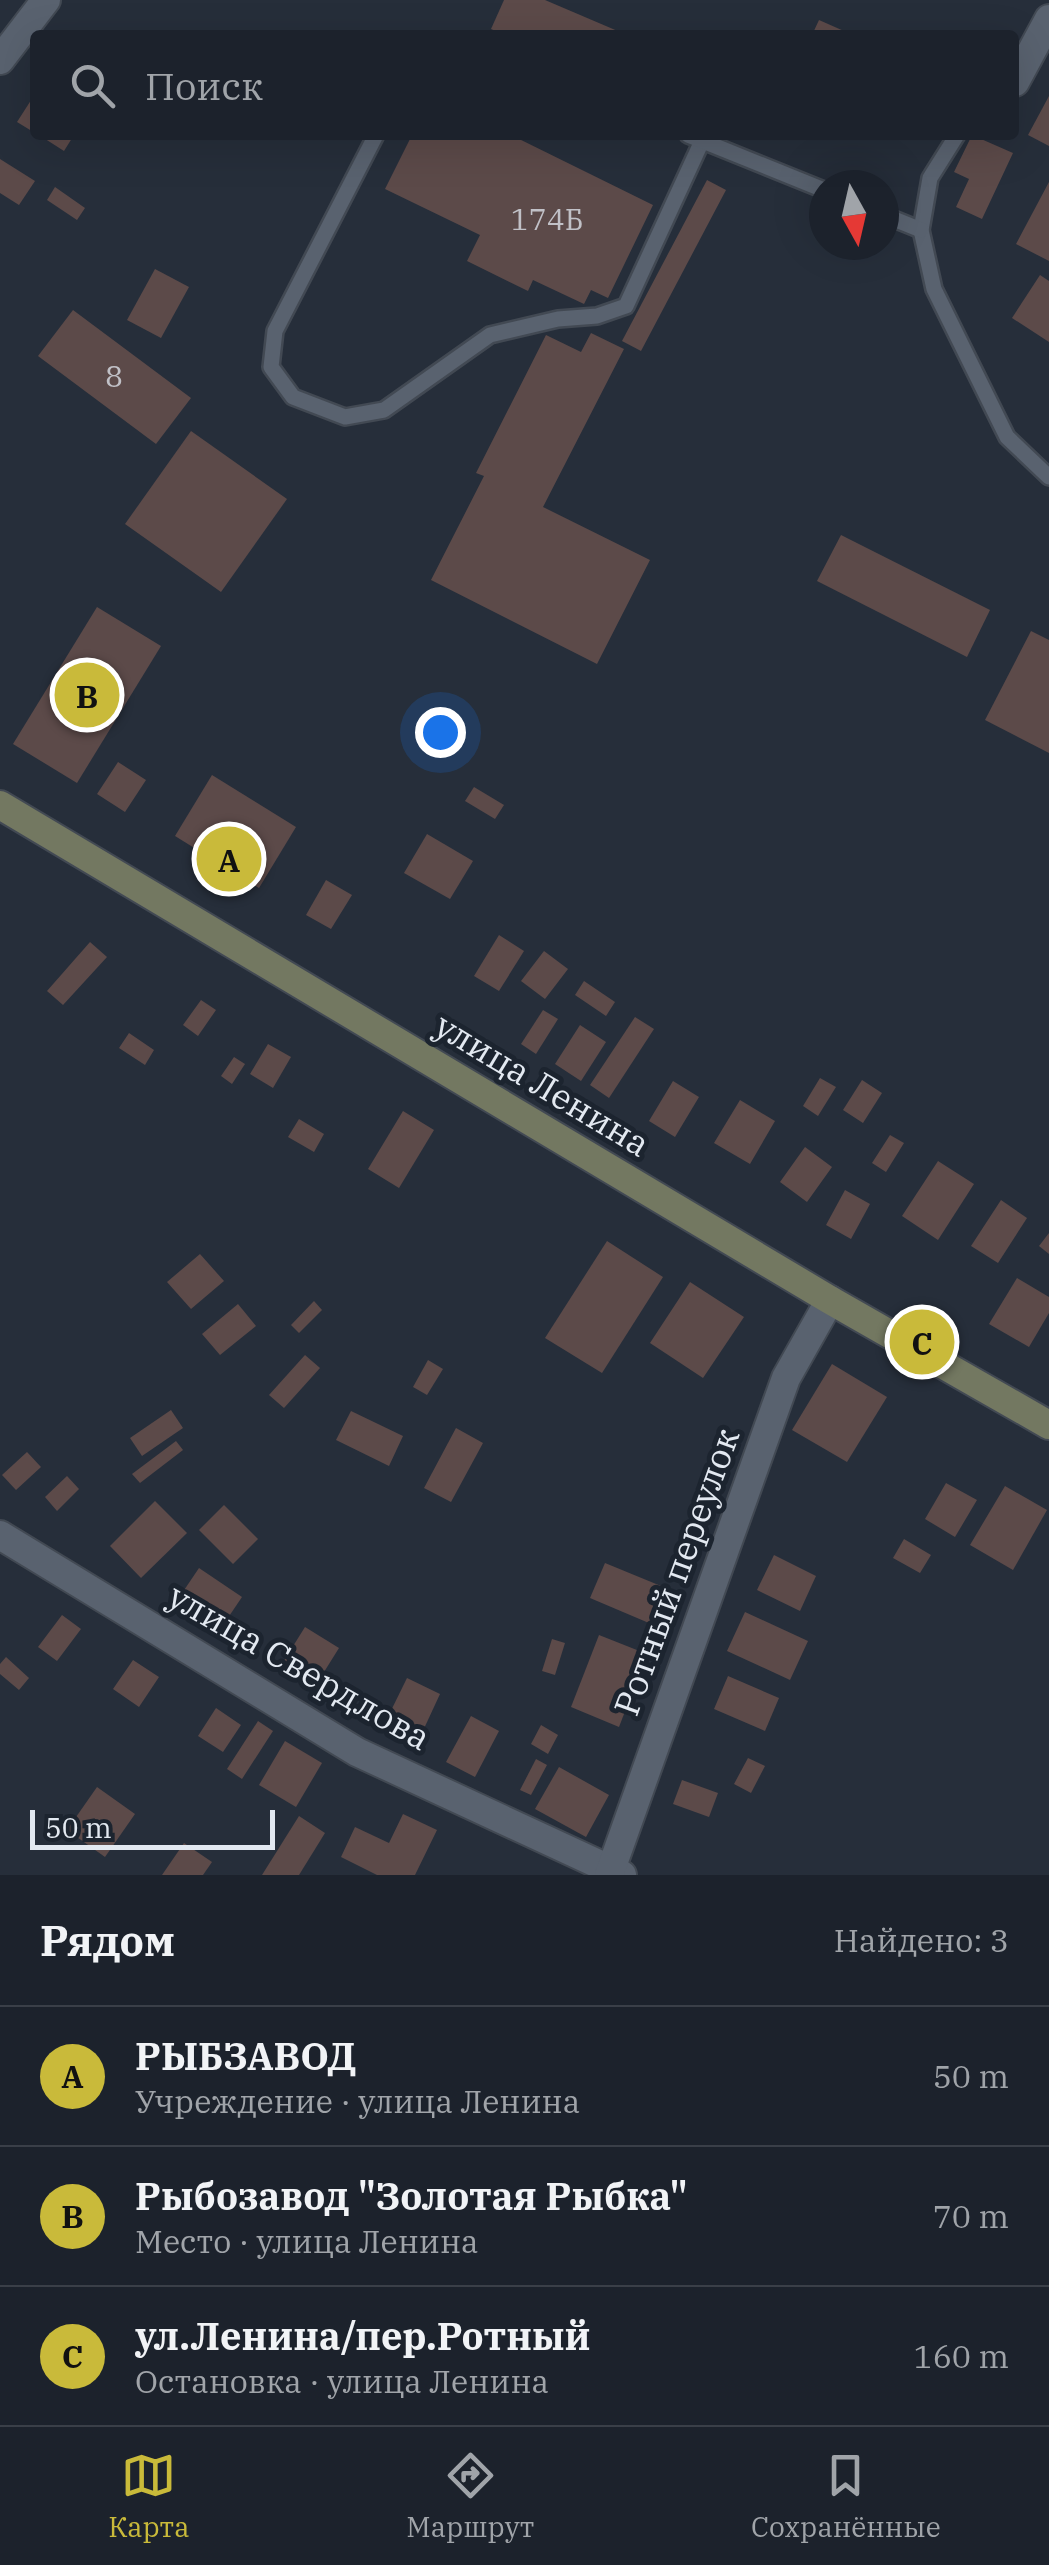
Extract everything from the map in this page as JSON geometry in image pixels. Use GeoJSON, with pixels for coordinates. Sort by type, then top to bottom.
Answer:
{"type":"FeatureCollection","features":[{"type":"Feature","properties":{"kind":"main road","name":"улица Ленина"},"geometry":{"type":"LineString","coordinates":[[0,805],[830,1300],[1049,1425]]}},
{"type":"Feature","properties":{"kind":"street"},"geometry":{"type":"LineString","coordinates":[[0,60],[46,0]]}},
{"type":"Feature","properties":{"kind":"street"},"geometry":{"type":"LineString","coordinates":[[1019,73],[1049,19]]}},
{"type":"Feature","properties":{"kind":"street","name":"Ротный переулок"},"geometry":{"type":"LineString","coordinates":[[614,1873],[786,1378],[830,1300]]}},
{"type":"Feature","properties":{"kind":"street","name":"улица Свердлова"},"geometry":{"type":"LineString","coordinates":[[0,1535],[357,1752],[614,1873]]}},
{"type":"Feature","properties":{"kind":"lane"},"geometry":{"type":"LineString","coordinates":[[373,140],[275,331],[271,366],[293,397],[345,418],[384,410],[490,334],[558,319],[596,316],[626,306],[694,140]]}},
{"type":"Feature","properties":{"kind":"lane"},"geometry":{"type":"LineString","coordinates":[[700,140],[809,184]]}},
{"type":"Feature","properties":{"kind":"lane"},"geometry":{"type":"LineString","coordinates":[[954,140],[930,178],[921,230],[934,289],[1007,436],[1049,478]]}},
{"type":"Feature","properties":{"kind":"lane"},"geometry":{"type":"LineString","coordinates":[[899,221],[921,230]]}},
{"type":"Feature","properties":{"kind":"building"},"geometry":{"type":"Polygon","coordinates":[[[504,0],[545,0],[615,30],[493,30],[504,0]]]}},
{"type":"Feature","properties":{"kind":"building"},"geometry":{"type":"Polygon","coordinates":[[[819,20],[842,30],[814,30],[819,20]]]}},
{"type":"Feature","properties":{"kind":"building"},"geometry":{"type":"Polygon","coordinates":[[[1049,96],[1049,146],[1028,135],[1049,96]]]}},
{"type":"Feature","properties":{"kind":"building"},"geometry":{"type":"Polygon","coordinates":[[[30,102],[30,130],[17,122],[30,102]]]}},
{"type":"Feature","properties":{"kind":"building"},"geometry":{"type":"Polygon","coordinates":[[[47,140],[71,140],[64,151],[47,140]]]}},
{"type":"Feature","properties":{"kind":"building"},"geometry":{"type":"Polygon","coordinates":[[[410,140],[521,140],[653,205],[608,298],[591,290],[584,304],[533,280],[528,291],[467,261],[480,235],[385,189],[410,140]]]}},
{"type":"Feature","properties":{"kind":"building"},"geometry":{"type":"Polygon","coordinates":[[[970,140],[983,140],[1013,153],[982,219],[956,207],[969,179],[954,172],[970,140]]]}},
{"type":"Feature","properties":{"kind":"building"},"geometry":{"type":"Polygon","coordinates":[[[0,159],[35,181],[19,205],[0,193],[0,159]]]}},
{"type":"Feature","properties":{"kind":"building"},"geometry":{"type":"Polygon","coordinates":[[[707,180],[726,190],[641,351],[622,341],[707,180]]]}},
{"type":"Feature","properties":{"kind":"building"},"geometry":{"type":"Polygon","coordinates":[[[1049,182],[1049,261],[1016,244],[1049,182]]]}},
{"type":"Feature","properties":{"kind":"building"},"geometry":{"type":"Polygon","coordinates":[[[55,187],[85,208],[77,220],[47,200],[55,187]]]}},
{"type":"Feature","properties":{"kind":"building"},"geometry":{"type":"Polygon","coordinates":[[[155,269],[189,287],[161,338],[127,320],[155,269]]]}},
{"type":"Feature","properties":{"kind":"building"},"geometry":{"type":"Polygon","coordinates":[[[1040,275],[1049,281],[1049,342],[1012,318],[1040,275]]]}},
{"type":"Feature","properties":{"kind":"building"},"geometry":{"type":"Polygon","coordinates":[[[73,310],[191,398],[156,444],[38,356],[73,310]]]}},
{"type":"Feature","properties":{"kind":"building"},"geometry":{"type":"Polygon","coordinates":[[[591,333],[624,349],[543,507],[650,560],[597,664],[431,580],[484,476],[476,473],[546,335],[581,352],[591,333]]]}},
{"type":"Feature","properties":{"kind":"building"},"geometry":{"type":"Polygon","coordinates":[[[191,431],[287,499],[221,592],[125,524],[191,431]]]}},
{"type":"Feature","properties":{"kind":"building"},"geometry":{"type":"Polygon","coordinates":[[[841,535],[990,610],[967,657],[817,581],[841,535]]]}},
{"type":"Feature","properties":{"kind":"building"},"geometry":{"type":"Polygon","coordinates":[[[97,607],[161,646],[77,783],[13,744],[97,607]]]}},
{"type":"Feature","properties":{"kind":"building"},"geometry":{"type":"Polygon","coordinates":[[[1031,631],[1049,640],[1049,753],[985,720],[1031,631]]]}},
{"type":"Feature","properties":{"kind":"building"},"geometry":{"type":"Polygon","coordinates":[[[118,762],[146,780],[125,812],[97,794],[118,762]]]}},
{"type":"Feature","properties":{"kind":"building"},"geometry":{"type":"Polygon","coordinates":[[[212,775],[296,827],[259,888],[175,836],[212,775]]]}},
{"type":"Feature","properties":{"kind":"building"},"geometry":{"type":"Polygon","coordinates":[[[474,787],[504,805],[495,819],[465,801],[474,787]]]}},
{"type":"Feature","properties":{"kind":"building"},"geometry":{"type":"Polygon","coordinates":[[[427,834],[473,861],[450,899],[404,873],[427,834]]]}},
{"type":"Feature","properties":{"kind":"building"},"geometry":{"type":"Polygon","coordinates":[[[326,880],[352,895],[331,929],[306,915],[326,880]]]}},
{"type":"Feature","properties":{"kind":"building"},"geometry":{"type":"Polygon","coordinates":[[[499,935],[524,951],[499,991],[474,976],[499,935]]]}},
{"type":"Feature","properties":{"kind":"building"},"geometry":{"type":"Polygon","coordinates":[[[90,942],[107,957],[63,1005],[47,991],[90,942]]]}},
{"type":"Feature","properties":{"kind":"building"},"geometry":{"type":"Polygon","coordinates":[[[544,951],[568,969],[545,999],[521,981],[544,951]]]}},
{"type":"Feature","properties":{"kind":"building"},"geometry":{"type":"Polygon","coordinates":[[[584,981],[615,1002],[606,1016],[575,995],[584,981]]]}},
{"type":"Feature","properties":{"kind":"building"},"geometry":{"type":"Polygon","coordinates":[[[201,1000],[216,1010],[198,1036],[183,1025],[201,1000]]]}},
{"type":"Feature","properties":{"kind":"building"},"geometry":{"type":"Polygon","coordinates":[[[543,1010],[558,1019],[536,1054],[521,1044],[543,1010]]]}},
{"type":"Feature","properties":{"kind":"building"},"geometry":{"type":"Polygon","coordinates":[[[635,1017],[654,1029],[609,1098],[590,1085],[635,1017]]]}},
{"type":"Feature","properties":{"kind":"building"},"geometry":{"type":"Polygon","coordinates":[[[580,1025],[606,1042],[581,1081],[555,1064],[580,1025]]]}},
{"type":"Feature","properties":{"kind":"building"},"geometry":{"type":"Polygon","coordinates":[[[129,1033],[154,1050],[145,1065],[119,1048],[129,1033]]]}},
{"type":"Feature","properties":{"kind":"building"},"geometry":{"type":"Polygon","coordinates":[[[268,1044],[291,1057],[273,1088],[250,1074],[268,1044]]]}},
{"type":"Feature","properties":{"kind":"building"},"geometry":{"type":"Polygon","coordinates":[[[234,1057],[245,1064],[232,1084],[221,1076],[234,1057]]]}},
{"type":"Feature","properties":{"kind":"building"},"geometry":{"type":"Polygon","coordinates":[[[820,1078],[836,1087],[818,1116],[803,1106],[820,1078]]]}},
{"type":"Feature","properties":{"kind":"building"},"geometry":{"type":"Polygon","coordinates":[[[862,1080],[882,1093],[863,1123],[843,1110],[862,1080]]]}},
{"type":"Feature","properties":{"kind":"building"},"geometry":{"type":"Polygon","coordinates":[[[673,1081],[699,1097],[675,1137],[649,1121],[673,1081]]]}},
{"type":"Feature","properties":{"kind":"building"},"geometry":{"type":"Polygon","coordinates":[[[740,1100],[775,1121],[750,1164],[714,1143],[740,1100]]]}},
{"type":"Feature","properties":{"kind":"building"},"geometry":{"type":"Polygon","coordinates":[[[403,1111],[434,1130],[399,1188],[368,1169],[403,1111]]]}},
{"type":"Feature","properties":{"kind":"building"},"geometry":{"type":"Polygon","coordinates":[[[299,1119],[324,1134],[314,1152],[288,1137],[299,1119]]]}},
{"type":"Feature","properties":{"kind":"building"},"geometry":{"type":"Polygon","coordinates":[[[890,1135],[904,1143],[886,1172],[872,1163],[890,1135]]]}},
{"type":"Feature","properties":{"kind":"building"},"geometry":{"type":"Polygon","coordinates":[[[805,1147],[832,1167],[807,1202],[780,1182],[805,1147]]]}},
{"type":"Feature","properties":{"kind":"building"},"geometry":{"type":"Polygon","coordinates":[[[938,1161],[974,1184],[938,1240],[902,1216],[938,1161]]]}},
{"type":"Feature","properties":{"kind":"building"},"geometry":{"type":"Polygon","coordinates":[[[845,1190],[870,1204],[851,1239],[826,1225],[845,1190]]]}},
{"type":"Feature","properties":{"kind":"building"},"geometry":{"type":"Polygon","coordinates":[[[1001,1200],[1027,1218],[998,1263],[971,1246],[1001,1200]]]}},
{"type":"Feature","properties":{"kind":"building"},"geometry":{"type":"Polygon","coordinates":[[[1049,1233],[1049,1254],[1039,1246],[1049,1233]]]}},
{"type":"Feature","properties":{"kind":"building"},"geometry":{"type":"Polygon","coordinates":[[[607,1241],[663,1277],[602,1373],[545,1338],[607,1241]]]}},
{"type":"Feature","properties":{"kind":"building"},"geometry":{"type":"Polygon","coordinates":[[[200,1254],[224,1281],[191,1309],[167,1282],[200,1254]]]}},
{"type":"Feature","properties":{"kind":"building"},"geometry":{"type":"Polygon","coordinates":[[[1017,1278],[1049,1297],[1049,1313],[1029,1347],[989,1324],[1017,1278]]]}},
{"type":"Feature","properties":{"kind":"building"},"geometry":{"type":"Polygon","coordinates":[[[690,1282],[744,1317],[703,1378],[650,1343],[690,1282]]]}},
{"type":"Feature","properties":{"kind":"building"},"geometry":{"type":"Polygon","coordinates":[[[314,1301],[322,1310],[299,1333],[291,1325],[314,1301]]]}},
{"type":"Feature","properties":{"kind":"building"},"geometry":{"type":"Polygon","coordinates":[[[238,1304],[256,1326],[220,1355],[202,1334],[238,1304]]]}},
{"type":"Feature","properties":{"kind":"building"},"geometry":{"type":"Polygon","coordinates":[[[305,1355],[320,1368],[284,1408],[269,1395],[305,1355]]]}},
{"type":"Feature","properties":{"kind":"building"},"geometry":{"type":"Polygon","coordinates":[[[428,1360],[443,1369],[427,1395],[413,1387],[428,1360]]]}},
{"type":"Feature","properties":{"kind":"building"},"geometry":{"type":"Polygon","coordinates":[[[832,1364],[887,1397],[847,1462],[792,1430],[832,1364]]]}},
{"type":"Feature","properties":{"kind":"building"},"geometry":{"type":"Polygon","coordinates":[[[171,1410],[183,1428],[142,1456],[130,1438],[171,1410]]]}},
{"type":"Feature","properties":{"kind":"building"},"geometry":{"type":"Polygon","coordinates":[[[351,1411],[403,1436],[389,1466],[336,1440],[351,1411]]]}},
{"type":"Feature","properties":{"kind":"building"},"geometry":{"type":"Polygon","coordinates":[[[456,1428],[483,1443],[451,1502],[424,1488],[456,1428]]]}},
{"type":"Feature","properties":{"kind":"building"},"geometry":{"type":"Polygon","coordinates":[[[176,1441],[183,1450],[140,1483],[132,1474],[176,1441]]]}},
{"type":"Feature","properties":{"kind":"building"},"geometry":{"type":"Polygon","coordinates":[[[27,1452],[41,1467],[16,1490],[2,1475],[27,1452]]]}},
{"type":"Feature","properties":{"kind":"building"},"geometry":{"type":"Polygon","coordinates":[[[67,1476],[79,1489],[57,1511],[45,1497],[67,1476]]]}},
{"type":"Feature","properties":{"kind":"building"},"geometry":{"type":"Polygon","coordinates":[[[946,1483],[977,1500],[955,1537],[925,1519],[946,1483]]]}},
{"type":"Feature","properties":{"kind":"building"},"geometry":{"type":"Polygon","coordinates":[[[1005,1486],[1047,1510],[1013,1570],[970,1545],[1005,1486]]]}},
{"type":"Feature","properties":{"kind":"building"},"geometry":{"type":"Polygon","coordinates":[[[155,1501],[187,1533],[141,1578],[110,1546],[155,1501]]]}},
{"type":"Feature","properties":{"kind":"building"},"geometry":{"type":"Polygon","coordinates":[[[224,1505],[258,1539],[233,1564],[199,1530],[224,1505]]]}},
{"type":"Feature","properties":{"kind":"building"},"geometry":{"type":"Polygon","coordinates":[[[904,1539],[931,1555],[920,1573],[893,1558],[904,1539]]]}},
{"type":"Feature","properties":{"kind":"building"},"geometry":{"type":"Polygon","coordinates":[[[774,1555],[816,1576],[800,1611],[757,1590],[774,1555]]]}},
{"type":"Feature","properties":{"kind":"building"},"geometry":{"type":"Polygon","coordinates":[[[605,1563],[678,1593],[663,1629],[590,1598],[605,1563]]]}},
{"type":"Feature","properties":{"kind":"building"},"geometry":{"type":"Polygon","coordinates":[[[199,1568],[242,1597],[215,1637],[172,1608],[199,1568]]]}},
{"type":"Feature","properties":{"kind":"building"},"geometry":{"type":"Polygon","coordinates":[[[745,1612],[808,1641],[790,1680],[727,1651],[745,1612]]]}},
{"type":"Feature","properties":{"kind":"building"},"geometry":{"type":"Polygon","coordinates":[[[62,1615],[81,1629],[57,1661],[38,1647],[62,1615]]]}},
{"type":"Feature","properties":{"kind":"building"},"geometry":{"type":"Polygon","coordinates":[[[305,1627],[339,1648],[314,1688],[280,1667],[305,1627]]]}},
{"type":"Feature","properties":{"kind":"building"},"geometry":{"type":"Polygon","coordinates":[[[599,1635],[647,1654],[619,1727],[571,1707],[599,1635]]]}},
{"type":"Feature","properties":{"kind":"building"},"geometry":{"type":"Polygon","coordinates":[[[552,1639],[565,1643],[555,1675],[542,1671],[552,1639]]]}},
{"type":"Feature","properties":{"kind":"building"},"geometry":{"type":"Polygon","coordinates":[[[6,1657],[29,1678],[19,1690],[0,1674],[0,1664],[6,1657]]]}},
{"type":"Feature","properties":{"kind":"building"},"geometry":{"type":"Polygon","coordinates":[[[133,1660],[159,1677],[139,1707],[113,1689],[133,1660]]]}},
{"type":"Feature","properties":{"kind":"building"},"geometry":{"type":"Polygon","coordinates":[[[728,1676],[779,1698],[765,1731],[714,1709],[728,1676]]]}},
{"type":"Feature","properties":{"kind":"building"},"geometry":{"type":"Polygon","coordinates":[[[407,1678],[440,1694],[415,1748],[381,1731],[407,1678]]]}},
{"type":"Feature","properties":{"kind":"building"},"geometry":{"type":"Polygon","coordinates":[[[216,1708],[241,1725],[223,1752],[198,1736],[216,1708]]]}},
{"type":"Feature","properties":{"kind":"building"},"geometry":{"type":"Polygon","coordinates":[[[471,1716],[499,1731],[475,1777],[446,1762],[471,1716]]]}},
{"type":"Feature","properties":{"kind":"building"},"geometry":{"type":"Polygon","coordinates":[[[258,1721],[273,1731],[242,1779],[227,1769],[258,1721]]]}},
{"type":"Feature","properties":{"kind":"building"},"geometry":{"type":"Polygon","coordinates":[[[541,1725],[558,1735],[548,1754],[531,1744],[541,1725]]]}},
{"type":"Feature","properties":{"kind":"building"},"geometry":{"type":"Polygon","coordinates":[[[285,1741],[322,1763],[296,1807],[259,1785],[285,1741]]]}},
{"type":"Feature","properties":{"kind":"building"},"geometry":{"type":"Polygon","coordinates":[[[748,1758],[765,1766],[751,1793],[734,1784],[748,1758]]]}},
{"type":"Feature","properties":{"kind":"building"},"geometry":{"type":"Polygon","coordinates":[[[536,1759],[547,1765],[531,1795],[520,1790],[536,1759]]]}},
{"type":"Feature","properties":{"kind":"building"},"geometry":{"type":"Polygon","coordinates":[[[559,1767],[609,1795],[586,1837],[535,1809],[559,1767]]]}},
{"type":"Feature","properties":{"kind":"building"},"geometry":{"type":"Polygon","coordinates":[[[682,1780],[718,1793],[709,1817],[673,1804],[682,1780]]]}},
{"type":"Feature","properties":{"kind":"building"},"geometry":{"type":"Polygon","coordinates":[[[97,1787],[135,1814],[105,1857],[67,1830],[97,1787]]]}},
{"type":"Feature","properties":{"kind":"building"},"geometry":{"type":"Polygon","coordinates":[[[403,1814],[437,1830],[415,1875],[377,1875],[341,1857],[355,1827],[389,1843],[403,1814]]]}},
{"type":"Feature","properties":{"kind":"building"},"geometry":{"type":"Polygon","coordinates":[[[299,1816],[325,1833],[299,1875],[262,1875],[299,1816]]]}},
{"type":"Feature","properties":{"kind":"building"},"geometry":{"type":"Polygon","coordinates":[[[184,1843],[212,1862],[203,1875],[162,1875],[184,1843]]]}},
{"type":"Feature","properties":{"kind":"place","name":"Рыбозавод \"Золотая Рыбка\""},"geometry":{"type":"Point","coordinates":[87,695]}},
{"type":"Feature","properties":{"kind":"place","name":"РЫБЗАВОД"},"geometry":{"type":"Point","coordinates":[229,859]}},
{"type":"Feature","properties":{"kind":"place","name":"ул.Ленина/пер.Ротный"},"geometry":{"type":"Point","coordinates":[922,1342]}}]}
